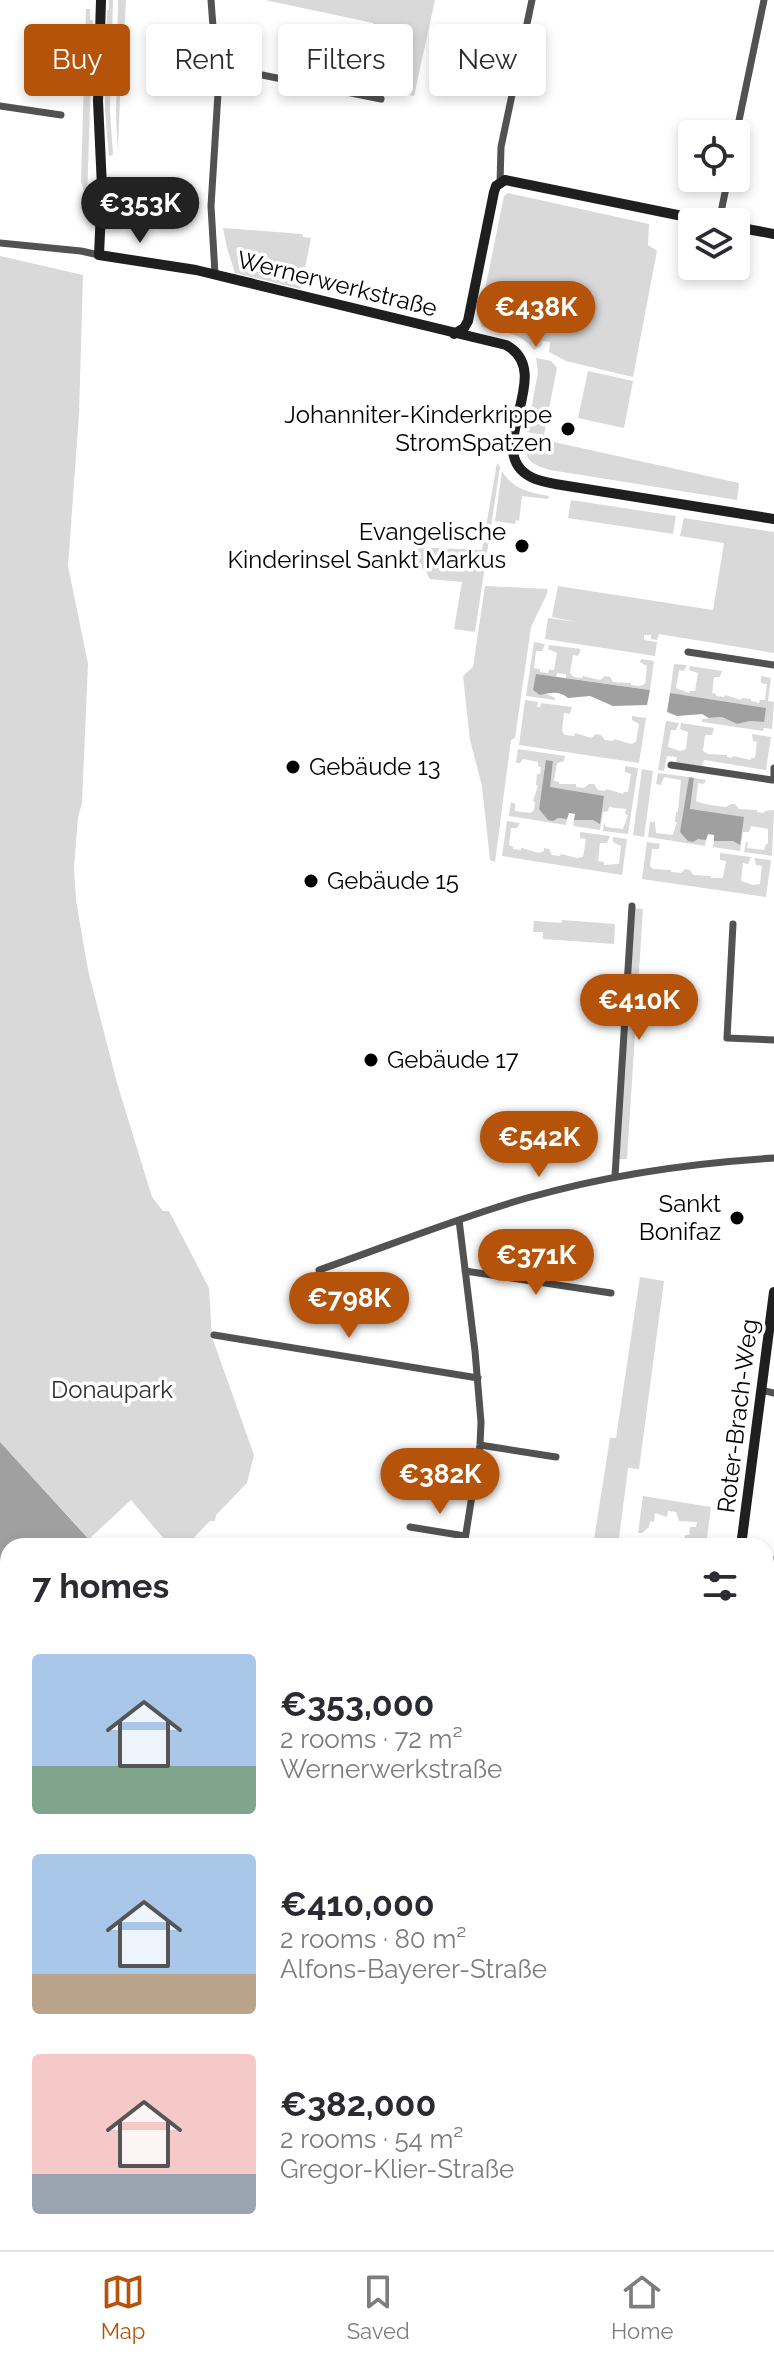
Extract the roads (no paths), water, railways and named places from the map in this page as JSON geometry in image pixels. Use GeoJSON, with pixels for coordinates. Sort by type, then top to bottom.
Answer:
{"type":"FeatureCollection","features":[{"type":"Feature","properties":{"kind":"street"},"geometry":{"type":"LineString","coordinates":[[0,243],[99,255],[102,187],[98,101],[101,0]]}},
{"type":"Feature","properties":{"kind":"street"},"geometry":{"type":"LineString","coordinates":[[211,0],[213,24]]}},
{"type":"Feature","properties":{"kind":"street"},"geometry":{"type":"LineString","coordinates":[[500,183],[501,147],[532,0]]}},
{"type":"Feature","properties":{"kind":"street"},"geometry":{"type":"LineString","coordinates":[[739,120],[764,0]]}},
{"type":"Feature","properties":{"kind":"street"},"geometry":{"type":"LineString","coordinates":[[262,75],[381,99]]}},
{"type":"Feature","properties":{"kind":"street"},"geometry":{"type":"LineString","coordinates":[[215,274],[211,206],[217,96]]}},
{"type":"Feature","properties":{"kind":"street"},"geometry":{"type":"LineString","coordinates":[[0,106],[61,115]]}},
{"type":"Feature","properties":{"kind":"street"},"geometry":{"type":"LineString","coordinates":[[454,334],[464,328],[468,321],[494,192],[505,180],[678,215]]}},
{"type":"Feature","properties":{"kind":"street"},"geometry":{"type":"LineString","coordinates":[[750,230],[774,234]]}},
{"type":"Feature","properties":{"kind":"street","name":"Wernerwerkstraße"},"geometry":{"type":"LineString","coordinates":[[99,255],[215,274],[506,345],[522,359],[525,379],[513,450],[521,470],[528,476],[565,486],[774,519]]}},
{"type":"Feature","properties":{"kind":"street"},"geometry":{"type":"LineString","coordinates":[[688,652],[774,665]]}},
{"type":"Feature","properties":{"kind":"street"},"geometry":{"type":"LineString","coordinates":[[671,765],[773,780],[774,768]]}},
{"type":"Feature","properties":{"kind":"street"},"geometry":{"type":"LineString","coordinates":[[615,1176],[632,906]]}},
{"type":"Feature","properties":{"kind":"street"},"geometry":{"type":"LineString","coordinates":[[733,924],[727,1038],[774,1040]]}},
{"type":"Feature","properties":{"kind":"street"},"geometry":{"type":"LineString","coordinates":[[319,1270],[527,1198],[615,1176],[720,1161],[774,1158]]}},
{"type":"Feature","properties":{"kind":"street"},"geometry":{"type":"LineString","coordinates":[[410,1527],[465,1536],[480,1445],[478,1378],[459,1220]]}},
{"type":"Feature","properties":{"kind":"street"},"geometry":{"type":"LineString","coordinates":[[465,1271],[611,1293]]}},
{"type":"Feature","properties":{"kind":"street","name":"Roter-Brach-Weg"},"geometry":{"type":"LineString","coordinates":[[742,1538],[774,1292]]}},
{"type":"Feature","properties":{"kind":"street"},"geometry":{"type":"LineString","coordinates":[[214,1335],[478,1378]]}},
{"type":"Feature","properties":{"kind":"street"},"geometry":{"type":"LineString","coordinates":[[761,1390],[774,1393]]}},
{"type":"Feature","properties":{"kind":"street"},"geometry":{"type":"LineString","coordinates":[[480,1445],[556,1457]]}},
{"type":"Feature","properties":{"kind":"place","name":"Johanniter-Kinderkrippe StromSpatzen"},"geometry":{"type":"Point","coordinates":[568,429]}},
{"type":"Feature","properties":{"kind":"place","name":"Evangelische Kinderinsel Sankt Markus"},"geometry":{"type":"Point","coordinates":[522,546]}},
{"type":"Feature","properties":{"kind":"place","name":"Gebäude 13"},"geometry":{"type":"Point","coordinates":[293,767]}},
{"type":"Feature","properties":{"kind":"place","name":"Gebäude 15"},"geometry":{"type":"Point","coordinates":[311,881]}},
{"type":"Feature","properties":{"kind":"place","name":"Gebäude 17"},"geometry":{"type":"Point","coordinates":[371,1060]}},
{"type":"Feature","properties":{"kind":"place","name":"Sankt Bonifaz"},"geometry":{"type":"Point","coordinates":[737,1218]}},
{"type":"Feature","properties":{"kind":"park label","name":"Donaupark"},"geometry":{"type":"Point","coordinates":[112,1390]}}]}
